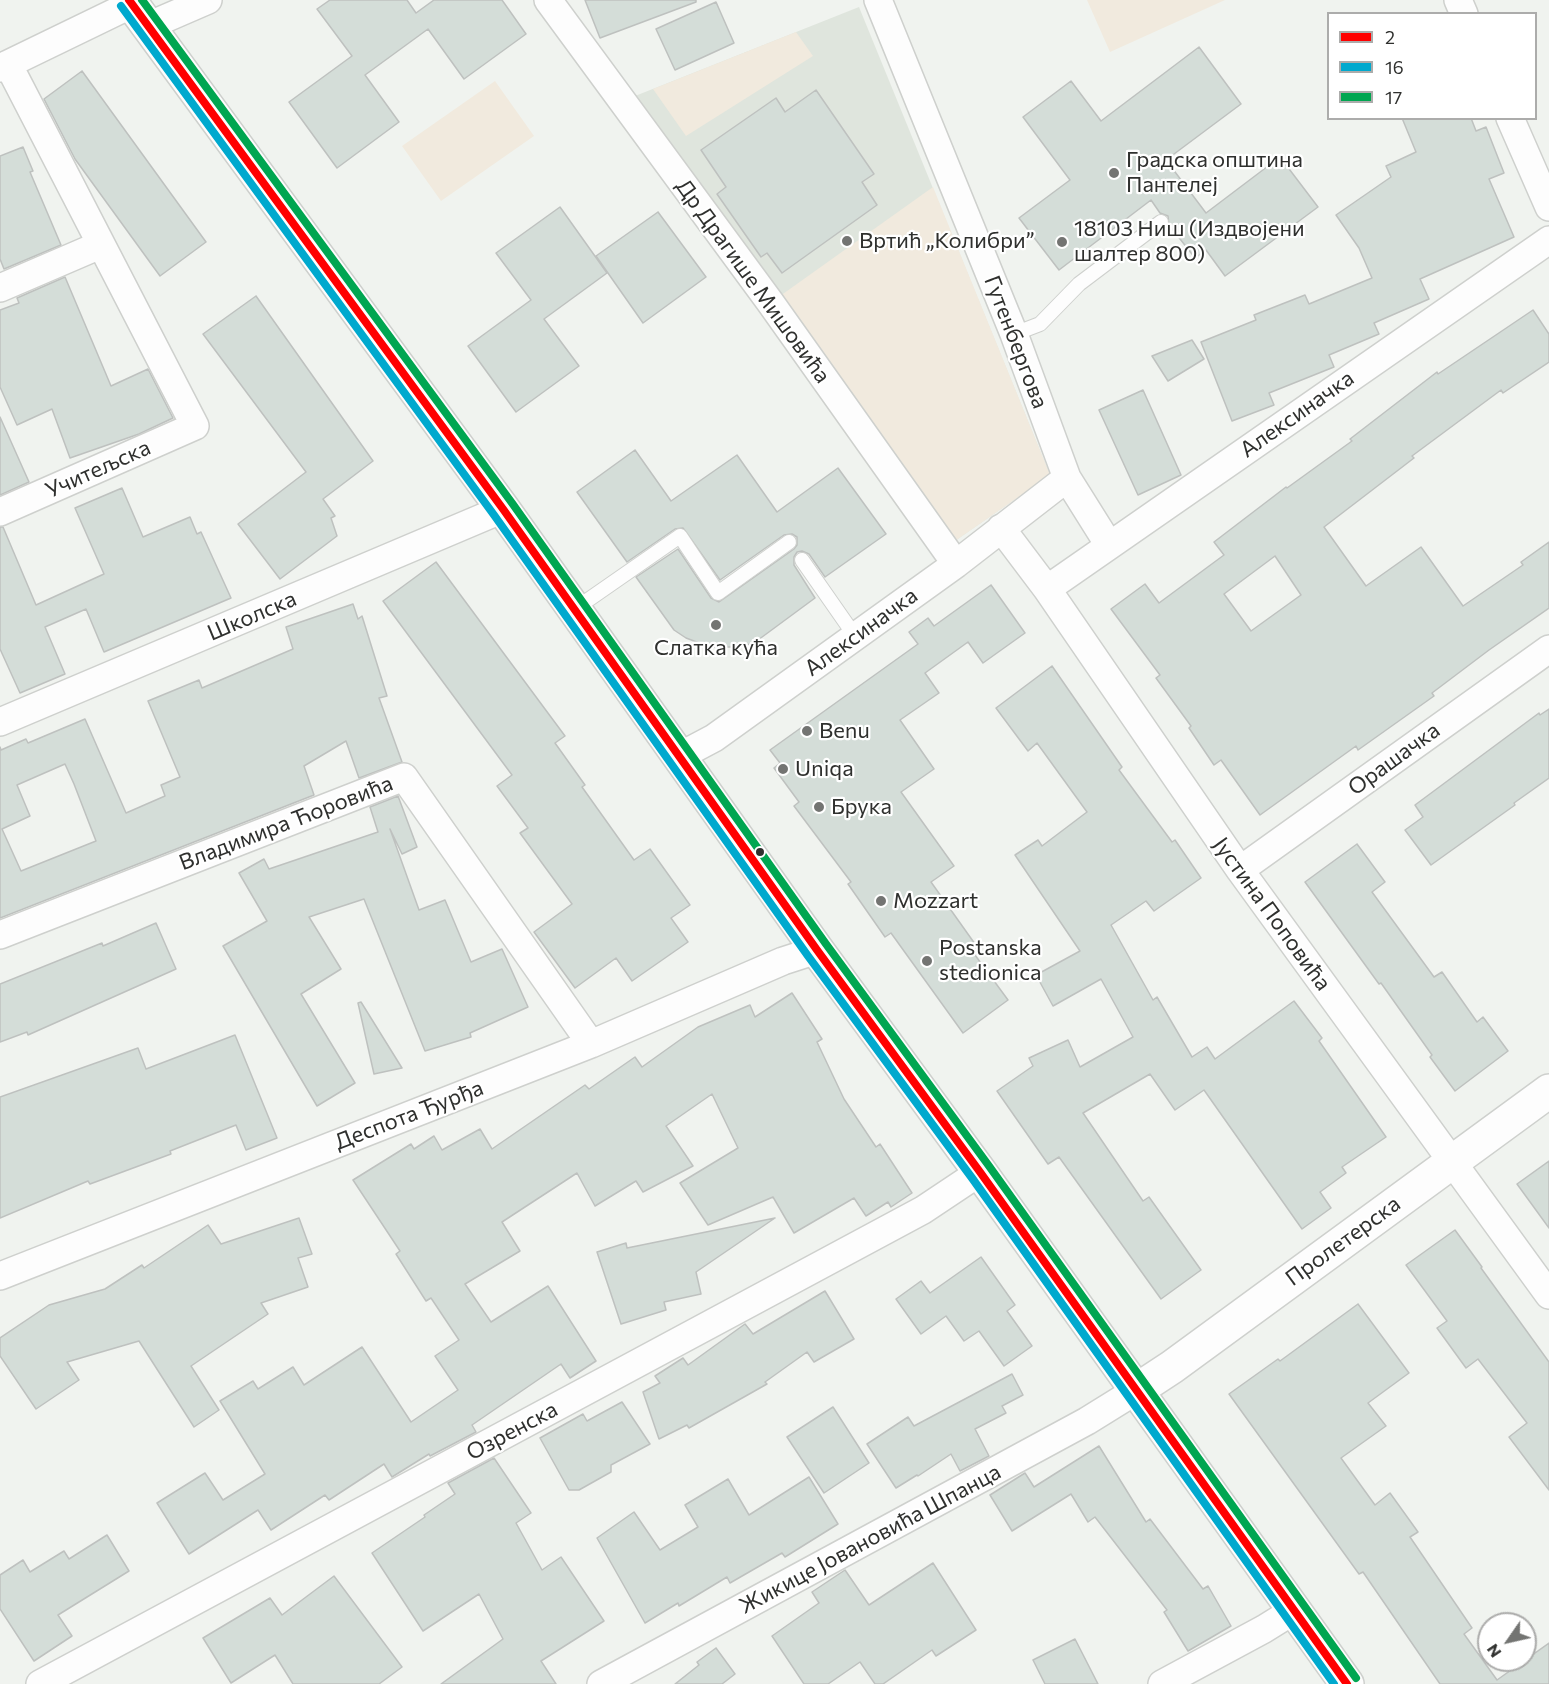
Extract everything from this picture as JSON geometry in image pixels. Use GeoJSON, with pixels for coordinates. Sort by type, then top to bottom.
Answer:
{"type":"FeatureCollection","features":[{"type":"Feature","properties":{"kind":"main road"},"geometry":{"type":"LineString","coordinates":[[137,10],[503,509],[817,950],[981,1172],[1347,1684]]}},
{"type":"Feature","properties":{"kind":"main road","name":"Пролетерска"},"geometry":{"type":"LineString","coordinates":[[1137,1390],[1172,1367],[1549,1091]]}},
{"type":"Feature","properties":{"kind":"street"},"geometry":{"type":"LineString","coordinates":[[0,288],[100,244],[4,66],[137,10],[208,0]]}},
{"type":"Feature","properties":{"kind":"street","name":"Др Драгише Мишовића"},"geometry":{"type":"LineString","coordinates":[[548,0],[770,302],[956,564]]}},
{"type":"Feature","properties":{"kind":"street","name":"Гутенбергова"},"geometry":{"type":"LineString","coordinates":[[878,0],[1014,334],[1067,478],[1109,545]]}},
{"type":"Feature","properties":{"kind":"street"},"geometry":{"type":"LineString","coordinates":[[1511,120],[1549,207]]}},
{"type":"Feature","properties":{"kind":"street","name":"Алексиначка"},"geometry":{"type":"LineString","coordinates":[[1047,589],[1549,240]]}},
{"type":"Feature","properties":{"kind":"street","name":"Учитељска"},"geometry":{"type":"LineString","coordinates":[[0,513],[195,426],[100,244]]}},
{"type":"Feature","properties":{"kind":"street","name":"Алексиначка"},"geometry":{"type":"LineString","coordinates":[[680,756],[714,738],[956,564],[1067,478]]}},
{"type":"Feature","properties":{"kind":"street","name":"Школска"},"geometry":{"type":"LineString","coordinates":[[0,722],[503,509]]}},
{"type":"Feature","properties":{"kind":"street","name":"Јустина Поповића"},"geometry":{"type":"LineString","coordinates":[[1001,528],[1047,589],[1240,870],[1549,1295]]}},
{"type":"Feature","properties":{"kind":"street","name":"Орашачка"},"geometry":{"type":"LineString","coordinates":[[1240,870],[1549,649]]}},
{"type":"Feature","properties":{"kind":"street","name":"Владимира Ћоровића"},"geometry":{"type":"LineString","coordinates":[[0,934],[404,777],[591,1044]]}},
{"type":"Feature","properties":{"kind":"street","name":"Деспота Ђурђа"},"geometry":{"type":"LineString","coordinates":[[0,1276],[591,1044],[783,961],[817,950]]}},
{"type":"Feature","properties":{"kind":"street","name":"Озренска"},"geometry":{"type":"LineString","coordinates":[[40,1684],[923,1210],[981,1172]]}},
{"type":"Feature","properties":{"kind":"street","name":"Жикице Јовановића Шпанца"},"geometry":{"type":"LineString","coordinates":[[601,1684],[1087,1421],[1137,1390]]}},
{"type":"Feature","properties":{"kind":"street"},"geometry":{"type":"LineString","coordinates":[[1162,1684],[1293,1611]]}},
{"type":"Feature","properties":{"kind":"lane"},"geometry":{"type":"LineString","coordinates":[[1014,334],[1040,324],[1079,284],[1161,222]]}},
{"type":"Feature","properties":{"kind":"lane"},"geometry":{"type":"LineString","coordinates":[[574,609],[680,536],[718,593],[789,542]]}},
{"type":"Feature","properties":{"kind":"lane"},"geometry":{"type":"LineString","coordinates":[[802,560],[855,636]]}},
{"type":"Feature","properties":{"kind":"shaded area"},"geometry":{"type":"Polygon","coordinates":[[[1087,0],[1225,0],[1110,52],[1087,0]]]}},
{"type":"Feature","properties":{"kind":"shaded area","name":"Вртић „Колибри”"},"geometry":{"type":"Polygon","coordinates":[[[859,7],[1050,475],[955,541],[630,98],[859,7]]]}},
{"type":"Feature","properties":{"kind":"shaded area"},"geometry":{"type":"Polygon","coordinates":[[[796,32],[813,56],[686,136],[653,89],[796,32]]]}},
{"type":"Feature","properties":{"kind":"shaded area"},"geometry":{"type":"Polygon","coordinates":[[[495,81],[534,136],[441,201],[402,146],[495,81]]]}},
{"type":"Feature","properties":{"kind":"shaded area"},"geometry":{"type":"Polygon","coordinates":[[[933,187],[1050,475],[955,541],[780,296],[933,187]]]}},
{"type":"Feature","properties":{"kind":"building"},"geometry":{"type":"Polygon","coordinates":[[[330,0],[407,0],[416,13],[434,0],[502,0],[526,34],[464,79],[428,29],[365,75],[399,122],[337,168],[289,102],[352,56],[317,9],[330,0]]]}},
{"type":"Feature","properties":{"kind":"building"},"geometry":{"type":"Polygon","coordinates":[[[585,0],[696,0],[696,2],[600,38],[585,0]]]}},
{"type":"Feature","properties":{"kind":"building"},"geometry":{"type":"Polygon","coordinates":[[[716,2],[734,43],[675,70],[656,29],[716,2]]]}},
{"type":"Feature","properties":{"kind":"building"},"geometry":{"type":"Polygon","coordinates":[[[1199,47],[1241,104],[1166,160],[1206,213],[1280,157],[1318,207],[1225,276],[1206,250],[1195,258],[1169,225],[1168,216],[1160,213],[1151,200],[1059,270],[1019,218],[1070,180],[1023,117],[1071,81],[1101,121],[1199,47]]]}},
{"type":"Feature","properties":{"kind":"building"},"geometry":{"type":"Polygon","coordinates":[[[82,71],[206,242],[160,276],[75,159],[44,99],[82,71]]]}},
{"type":"Feature","properties":{"kind":"building"},"geometry":{"type":"Polygon","coordinates":[[[816,90],[874,174],[862,182],[877,205],[782,273],[767,253],[761,257],[717,194],[726,187],[701,150],[776,98],[785,112],[816,90]]]}},
{"type":"Feature","properties":{"kind":"building"},"geometry":{"type":"Polygon","coordinates":[[[1403,120],[1472,120],[1476,131],[1486,127],[1504,173],[1489,179],[1514,237],[1420,279],[1429,299],[1374,323],[1379,334],[1329,355],[1334,367],[1269,393],[1274,405],[1232,421],[1201,342],[1256,320],[1254,315],[1305,295],[1309,304],[1372,278],[1359,248],[1336,215],[1391,177],[1386,166],[1416,152],[1403,120]]]}},
{"type":"Feature","properties":{"kind":"building"},"geometry":{"type":"Polygon","coordinates":[[[23,147],[33,171],[30,172],[61,245],[4,269],[0,259],[0,156],[23,147]]]}},
{"type":"Feature","properties":{"kind":"building"},"geometry":{"type":"Polygon","coordinates":[[[560,207],[607,273],[544,319],[579,366],[516,412],[468,346],[531,300],[496,253],[560,207]]]}},
{"type":"Feature","properties":{"kind":"building"},"geometry":{"type":"Polygon","coordinates":[[[658,212],[706,277],[643,323],[596,256],[658,212]]]}},
{"type":"Feature","properties":{"kind":"building"},"geometry":{"type":"Polygon","coordinates":[[[65,277],[111,386],[148,369],[173,418],[139,434],[70,458],[52,409],[17,425],[0,387],[0,310],[19,303],[17,298],[65,277]]]}},
{"type":"Feature","properties":{"kind":"building"},"geometry":{"type":"Polygon","coordinates":[[[256,296],[373,461],[323,499],[335,516],[331,518],[337,536],[280,579],[238,524],[306,472],[203,334],[256,296]]]}},
{"type":"Feature","properties":{"kind":"building"},"geometry":{"type":"Polygon","coordinates":[[[1533,310],[1549,334],[1549,362],[1503,393],[1501,390],[1412,456],[1414,458],[1324,527],[1366,586],[1421,547],[1463,606],[1523,565],[1521,562],[1549,542],[1549,608],[1432,693],[1434,696],[1358,750],[1356,746],[1260,815],[1221,760],[1214,765],[1189,728],[1191,726],[1156,678],[1160,675],[1111,609],[1145,584],[1159,603],[1224,555],[1214,542],[1286,487],[1352,441],[1350,439],[1437,372],[1438,374],[1533,310]],[[1275,556],[1224,594],[1251,631],[1301,595],[1275,556]]]}},
{"type":"Feature","properties":{"kind":"building"},"geometry":{"type":"Polygon","coordinates":[[[1192,340],[1204,359],[1168,381],[1152,356],[1192,340]]]}},
{"type":"Feature","properties":{"kind":"building"},"geometry":{"type":"Polygon","coordinates":[[[1143,390],[1181,475],[1138,495],[1099,410],[1143,390]]]}},
{"type":"Feature","properties":{"kind":"building"},"geometry":{"type":"Polygon","coordinates":[[[0,417],[29,482],[0,495],[0,417]]]}},
{"type":"Feature","properties":{"kind":"building"},"geometry":{"type":"Polygon","coordinates":[[[635,450],[671,501],[737,455],[777,512],[838,468],[886,534],[825,577],[809,554],[802,551],[797,552],[794,565],[815,598],[754,643],[738,647],[710,647],[686,638],[674,630],[636,577],[678,549],[711,598],[719,602],[794,549],[797,545],[797,537],[792,534],[784,535],[720,580],[683,528],[675,529],[627,562],[577,492],[635,450]]]}},
{"type":"Feature","properties":{"kind":"building"},"geometry":{"type":"Polygon","coordinates":[[[122,488],[143,537],[190,517],[197,534],[201,532],[231,598],[104,652],[86,609],[45,627],[65,674],[20,693],[0,649],[0,527],[3,527],[36,605],[104,574],[75,508],[122,488]]]}},
{"type":"Feature","properties":{"kind":"building"},"geometry":{"type":"Polygon","coordinates":[[[436,562],[565,736],[555,743],[585,785],[582,787],[634,860],[650,849],[690,905],[671,918],[688,942],[632,981],[616,958],[575,988],[534,932],[572,904],[520,833],[528,828],[497,786],[512,775],[383,601],[436,562]]]}},
{"type":"Feature","properties":{"kind":"building"},"geometry":{"type":"Polygon","coordinates":[[[991,585],[1025,633],[983,663],[968,642],[925,673],[939,693],[900,720],[934,769],[901,792],[954,866],[931,882],[980,951],[975,955],[1008,1000],[963,1033],[891,933],[885,937],[848,884],[851,882],[794,806],[799,802],[774,768],[780,763],[770,750],[918,644],[909,632],[928,618],[934,626],[991,585]]]}},
{"type":"Feature","properties":{"kind":"building"},"geometry":{"type":"Polygon","coordinates":[[[353,604],[358,619],[362,616],[387,696],[379,698],[402,762],[359,778],[346,741],[304,766],[314,795],[0,918],[0,747],[1,750],[26,739],[28,743],[85,719],[126,813],[165,796],[161,785],[180,777],[148,701],[199,680],[202,688],[293,649],[286,627],[353,604]],[[65,764],[17,785],[30,816],[2,829],[21,871],[96,841],[65,764]]]}},
{"type":"Feature","properties":{"kind":"building"},"geometry":{"type":"Polygon","coordinates":[[[1052,666],[1122,767],[1119,770],[1172,842],[1175,840],[1201,878],[1154,911],[1146,901],[1111,925],[1153,1000],[1157,997],[1192,1057],[1207,1047],[1215,1059],[1294,1001],[1322,1038],[1319,1041],[1386,1137],[1342,1167],[1346,1173],[1320,1192],[1331,1208],[1302,1229],[1204,1090],[1175,1110],[1150,1074],[1083,1113],[1143,1201],[1149,1197],[1201,1270],[1161,1299],[1059,1157],[1048,1164],[997,1091],[1033,1066],[1029,1058],[1068,1040],[1080,1067],[1133,1037],[1101,979],[1053,1006],[1036,975],[1080,951],[1015,855],[1038,840],[1042,846],[1087,812],[1037,743],[1028,751],[996,708],[1052,666]]]}},
{"type":"Feature","properties":{"kind":"building"},"geometry":{"type":"Polygon","coordinates":[[[1549,709],[1549,778],[1431,865],[1405,830],[1423,817],[1415,805],[1539,713],[1540,715],[1549,709]]]}},
{"type":"Feature","properties":{"kind":"building"},"geometry":{"type":"Polygon","coordinates":[[[398,796],[417,847],[402,854],[390,829],[419,910],[445,900],[471,962],[502,949],[528,1007],[470,1033],[471,1037],[425,1051],[364,899],[309,917],[341,969],[301,994],[355,1083],[317,1106],[223,946],[267,921],[239,873],[264,859],[269,869],[378,832],[370,807],[398,796]]]}},
{"type":"Feature","properties":{"kind":"building"},"geometry":{"type":"Polygon","coordinates":[[[1357,844],[1385,882],[1372,892],[1434,977],[1442,972],[1477,1022],[1483,1017],[1508,1051],[1455,1091],[1381,983],[1379,984],[1305,882],[1357,844]]]}},
{"type":"Feature","properties":{"kind":"building"},"geometry":{"type":"Polygon","coordinates":[[[156,923],[176,969],[28,1035],[27,1032],[0,1042],[0,984],[102,943],[103,946],[156,923]]]}},
{"type":"Feature","properties":{"kind":"building"},"geometry":{"type":"Polygon","coordinates":[[[792,993],[822,1039],[817,1042],[844,1099],[876,1147],[880,1144],[912,1193],[891,1207],[888,1202],[866,1216],[854,1198],[794,1233],[773,1197],[708,1225],[680,1183],[738,1148],[712,1094],[666,1126],[693,1166],[643,1192],[636,1181],[595,1206],[577,1173],[502,1222],[520,1251],[465,1284],[491,1322],[548,1286],[596,1361],[570,1378],[561,1364],[472,1425],[476,1432],[430,1456],[429,1454],[392,1477],[384,1464],[329,1500],[325,1495],[271,1530],[258,1510],[189,1554],[157,1503],[205,1473],[223,1500],[265,1474],[220,1401],[253,1381],[258,1389],[293,1367],[304,1385],[362,1347],[411,1422],[458,1390],[435,1356],[459,1340],[431,1298],[426,1301],[396,1254],[400,1251],[353,1180],[411,1144],[414,1149],[434,1136],[442,1150],[480,1129],[492,1149],[585,1085],[589,1089],[635,1057],[642,1067],[698,1027],[750,1005],[755,1017],[792,993]]]}},
{"type":"Feature","properties":{"kind":"building"},"geometry":{"type":"Polygon","coordinates":[[[361,1002],[402,1068],[374,1074],[358,1003],[361,1002]]]}},
{"type":"Feature","properties":{"kind":"building"},"geometry":{"type":"Polygon","coordinates":[[[235,1035],[277,1138],[246,1150],[236,1125],[170,1151],[171,1154],[90,1184],[88,1181],[0,1218],[0,1097],[138,1048],[146,1069],[235,1035]]]}},
{"type":"Feature","properties":{"kind":"building"},"geometry":{"type":"Polygon","coordinates":[[[1549,1161],[1549,1228],[1517,1184],[1549,1161]]]}},
{"type":"Feature","properties":{"kind":"building"},"geometry":{"type":"Polygon","coordinates":[[[299,1218],[312,1254],[298,1258],[308,1287],[261,1303],[268,1314],[191,1366],[219,1410],[194,1427],[139,1341],[67,1362],[79,1380],[36,1409],[0,1356],[0,1338],[49,1305],[105,1289],[142,1265],[144,1268],[208,1225],[221,1244],[299,1218]]]}},
{"type":"Feature","properties":{"kind":"building"},"geometry":{"type":"Polygon","coordinates":[[[775,1218],[696,1272],[701,1294],[664,1302],[666,1310],[621,1324],[597,1252],[626,1243],[627,1248],[775,1218]]]}},
{"type":"Feature","properties":{"kind":"building"},"geometry":{"type":"Polygon","coordinates":[[[1455,1230],[1549,1362],[1549,1490],[1509,1437],[1527,1423],[1478,1359],[1466,1368],[1437,1328],[1447,1321],[1406,1265],[1455,1230]]]}},
{"type":"Feature","properties":{"kind":"building"},"geometry":{"type":"Polygon","coordinates":[[[981,1257],[1015,1305],[1007,1311],[1032,1346],[1004,1366],[979,1331],[964,1341],[946,1316],[921,1334],[896,1299],[921,1281],[930,1293],[981,1257]]]}},
{"type":"Feature","properties":{"kind":"building"},"geometry":{"type":"Polygon","coordinates":[[[825,1291],[854,1339],[814,1362],[807,1352],[765,1382],[767,1384],[689,1428],[687,1425],[659,1439],[643,1392],[660,1383],[655,1376],[683,1358],[688,1365],[745,1324],[753,1334],[825,1291]]]}},
{"type":"Feature","properties":{"kind":"building"},"geometry":{"type":"Polygon","coordinates":[[[1358,1304],[1409,1373],[1368,1403],[1386,1426],[1341,1458],[1375,1505],[1390,1493],[1418,1532],[1410,1537],[1472,1628],[1464,1634],[1477,1652],[1477,1672],[1491,1672],[1497,1680],[1508,1672],[1537,1672],[1537,1652],[1549,1643],[1549,1684],[1440,1684],[1363,1572],[1359,1574],[1229,1394],[1278,1359],[1280,1361],[1358,1304]]]}},
{"type":"Feature","properties":{"kind":"building"},"geometry":{"type":"Polygon","coordinates":[[[1012,1374],[1023,1395],[1002,1406],[1006,1413],[975,1429],[989,1456],[960,1471],[951,1454],[896,1488],[867,1444],[908,1417],[914,1426],[1012,1374]]]}},
{"type":"Feature","properties":{"kind":"building"},"geometry":{"type":"Polygon","coordinates":[[[622,1402],[650,1444],[611,1465],[611,1472],[579,1490],[569,1490],[540,1438],[583,1414],[587,1421],[622,1402]]]}},
{"type":"Feature","properties":{"kind":"building"},"geometry":{"type":"Polygon","coordinates":[[[833,1407],[869,1463],[824,1493],[787,1437],[833,1407]]]}},
{"type":"Feature","properties":{"kind":"building"},"geometry":{"type":"Polygon","coordinates":[[[1099,1446],[1146,1522],[1150,1519],[1203,1589],[1208,1586],[1231,1626],[1188,1651],[1164,1612],[1167,1610],[1095,1517],[1088,1522],[1071,1494],[1012,1531],[990,1495],[1025,1473],[1034,1487],[1099,1446]]]}},
{"type":"Feature","properties":{"kind":"building"},"geometry":{"type":"Polygon","coordinates":[[[494,1458],[531,1513],[516,1523],[542,1570],[561,1557],[604,1621],[541,1661],[556,1684],[441,1684],[503,1639],[479,1594],[423,1631],[372,1553],[455,1494],[448,1483],[494,1458]]]}},
{"type":"Feature","properties":{"kind":"building"},"geometry":{"type":"Polygon","coordinates":[[[809,1477],[838,1524],[785,1557],[782,1553],[730,1583],[727,1577],[679,1606],[678,1603],[645,1623],[597,1538],[634,1512],[660,1550],[698,1527],[685,1505],[728,1479],[749,1515],[809,1477]]]}},
{"type":"Feature","properties":{"kind":"building"},"geometry":{"type":"Polygon","coordinates":[[[107,1535],[129,1571],[58,1615],[72,1636],[34,1661],[0,1609],[0,1575],[23,1560],[30,1572],[64,1551],[69,1559],[107,1535]]]}},
{"type":"Feature","properties":{"kind":"building"},"geometry":{"type":"Polygon","coordinates":[[[933,1563],[976,1630],[936,1656],[932,1650],[883,1684],[875,1684],[860,1662],[828,1684],[804,1684],[772,1636],[819,1603],[812,1592],[845,1570],[869,1605],[933,1563]]]}},
{"type":"Feature","properties":{"kind":"building"},"geometry":{"type":"Polygon","coordinates":[[[334,1576],[402,1667],[379,1684],[293,1684],[275,1655],[231,1683],[203,1638],[270,1598],[282,1615],[334,1576]]]}},
{"type":"Feature","properties":{"kind":"building"},"geometry":{"type":"Polygon","coordinates":[[[1075,1639],[1098,1684],[1045,1684],[1033,1660],[1075,1639]]]}},
{"type":"Feature","properties":{"kind":"building"},"geometry":{"type":"Polygon","coordinates":[[[716,1648],[735,1674],[722,1684],[675,1684],[699,1665],[697,1662],[716,1648]]]}},
{"type":"Feature","properties":{"kind":"transit line","name":"2"},"geometry":{"type":"LineString","coordinates":[[129,0],[503,509],[817,950],[980,1172],[1347,1684]]}},
{"type":"Feature","properties":{"kind":"transit line","name":"17"},"geometry":{"type":"LineString","coordinates":[[142,0],[512,503],[826,944],[989,1166],[1356,1678]]}},
{"type":"Feature","properties":{"kind":"transit line","name":"16"},"geometry":{"type":"LineString","coordinates":[[121,6],[494,515],[808,956],[972,1178],[1334,1684]]}},
{"type":"Feature","properties":{"kind":"place","name":"Градска општина Пантелеј"},"geometry":{"type":"Point","coordinates":[1114,173]}},
{"type":"Feature","properties":{"kind":"place","name":"Вртић „Колибри”"},"geometry":{"type":"Point","coordinates":[847,241]}},
{"type":"Feature","properties":{"kind":"place","name":"18103 Ниш (Издвојени шалтер 800)"},"geometry":{"type":"Point","coordinates":[1062,242]}},
{"type":"Feature","properties":{"kind":"place","name":"Слатка кућа"},"geometry":{"type":"Point","coordinates":[716,625]}},
{"type":"Feature","properties":{"kind":"place","name":"Benu"},"geometry":{"type":"Point","coordinates":[807,731]}},
{"type":"Feature","properties":{"kind":"place","name":"Uniqa"},"geometry":{"type":"Point","coordinates":[783,769]}},
{"type":"Feature","properties":{"kind":"place","name":"Брука"},"geometry":{"type":"Point","coordinates":[819,807]}},
{"type":"Feature","properties":{"kind":"place","name":"Mozzart"},"geometry":{"type":"Point","coordinates":[881,901]}},
{"type":"Feature","properties":{"kind":"place","name":"Postanska stedionica"},"geometry":{"type":"Point","coordinates":[927,961]}}]}
